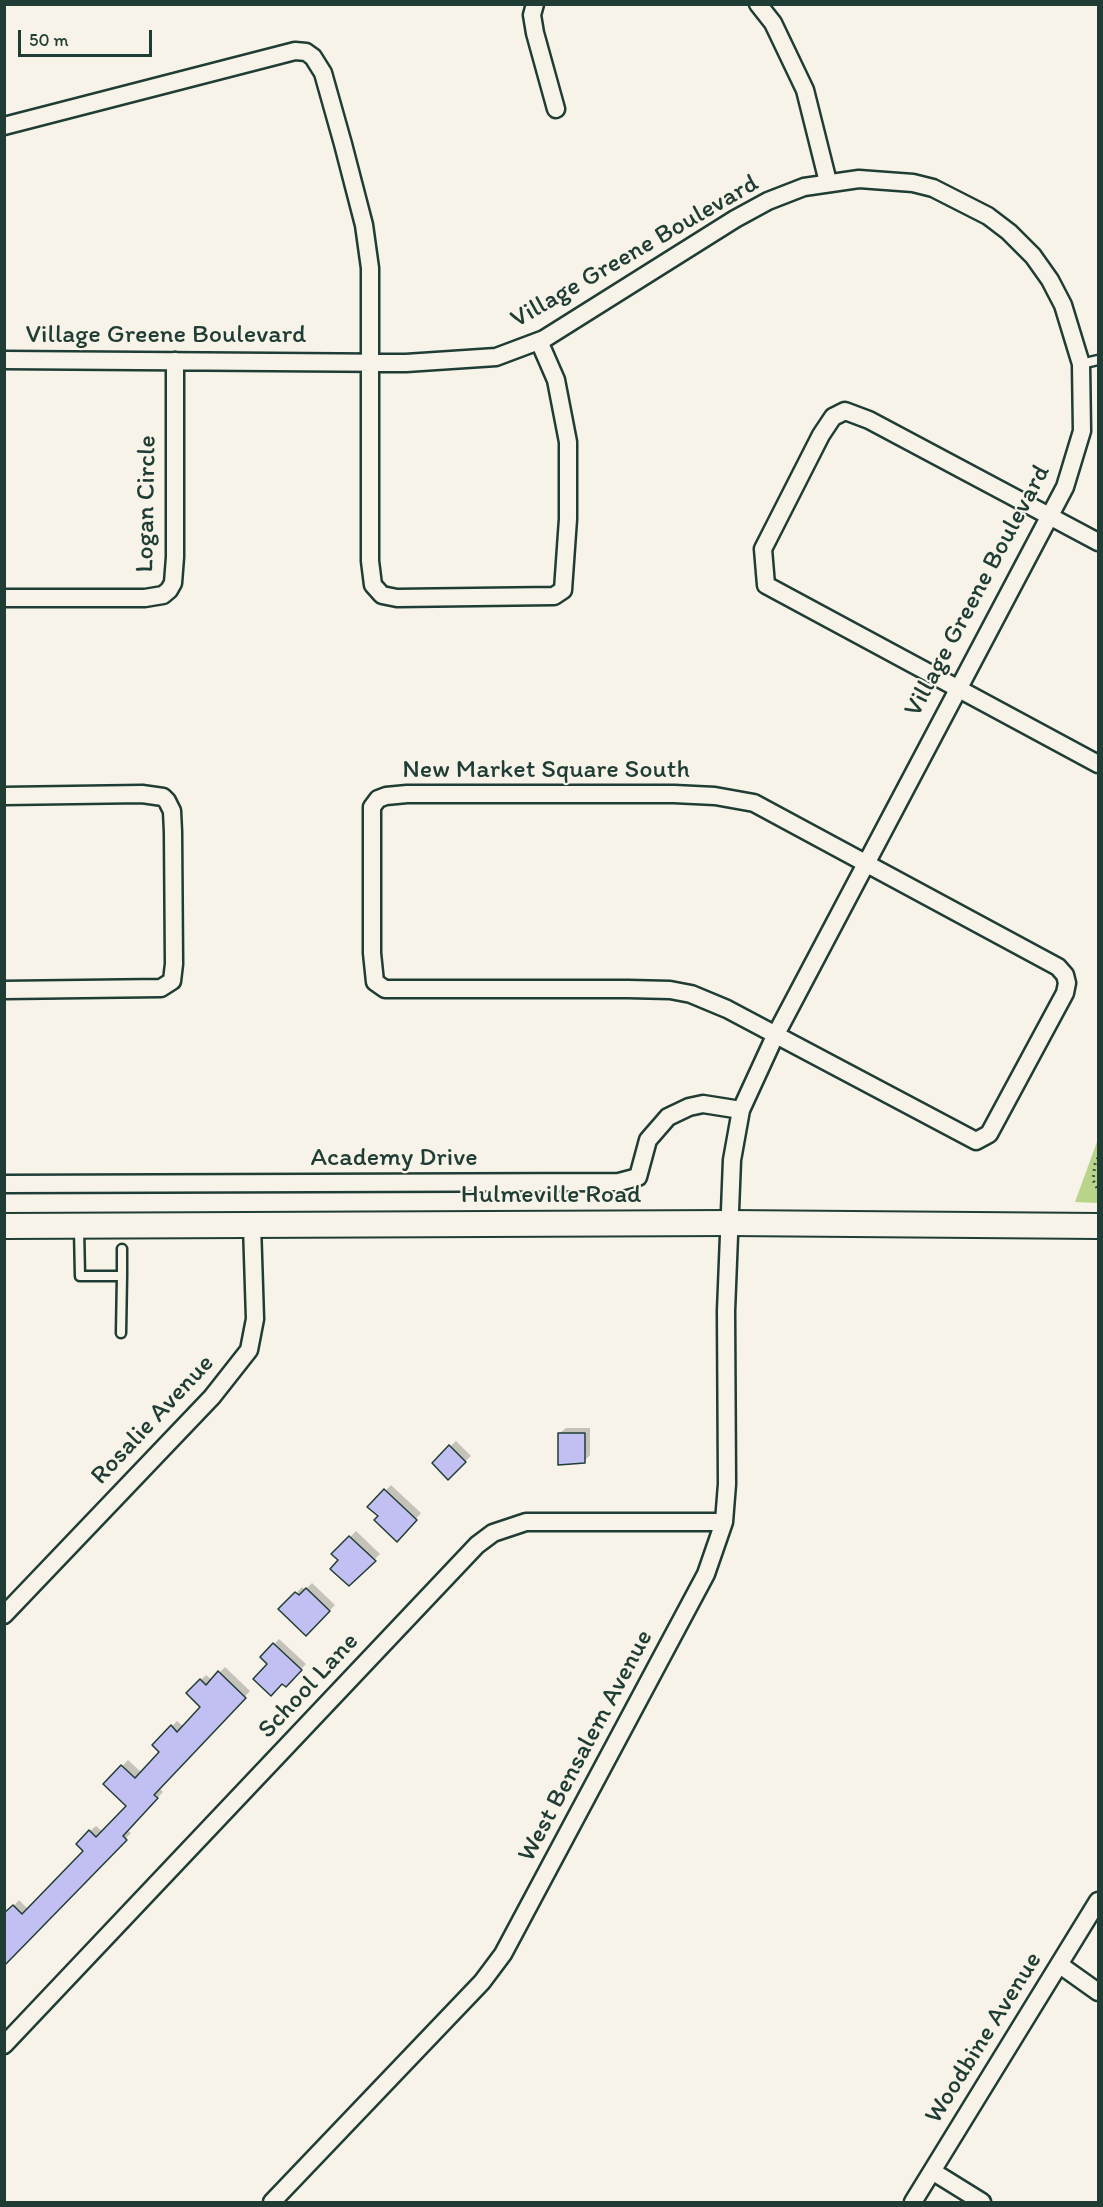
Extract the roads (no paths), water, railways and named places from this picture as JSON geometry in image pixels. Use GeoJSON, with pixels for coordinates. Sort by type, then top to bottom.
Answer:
{"type":"FeatureCollection","features":[{"type":"Feature","properties":{"kind":"main road","name":"Hulmeville Road"},"geometry":{"type":"LineString","coordinates":[[4,1226],[729,1223],[1098,1226]]}},
{"type":"Feature","properties":{"kind":"street"},"geometry":{"type":"LineString","coordinates":[[535,4],[532,15],[535,33],[556,110]]}},
{"type":"Feature","properties":{"kind":"street"},"geometry":{"type":"LineString","coordinates":[[758,4],[773,24],[805,90],[828,182]]}},
{"type":"Feature","properties":{"kind":"street"},"geometry":{"type":"LineString","coordinates":[[4,126],[295,51],[306,52],[313,57],[323,74],[364,225],[372,299],[370,561],[376,591],[397,598],[554,596],[563,590],[566,575],[568,442],[556,380],[539,341]]}},
{"type":"Feature","properties":{"kind":"street","name":"Village Greene Boulevard"},"geometry":{"type":"LineString","coordinates":[[4,360],[370,362],[496,357],[539,341],[735,219],[768,201],[828,182],[859,179],[913,183],[959,200],[988,216],[1033,256],[1050,280],[1063,305],[1081,364],[1084,408],[1082,431],[1065,487],[775,1036],[741,1110],[732,1160],[729,1223]]}},
{"type":"Feature","properties":{"kind":"street","name":"Logan Circle"},"geometry":{"type":"LineString","coordinates":[[4,598],[145,598],[163,596],[169,590],[173,583],[175,557],[175,360]]}},
{"type":"Feature","properties":{"kind":"street"},"geometry":{"type":"LineString","coordinates":[[1098,542],[851,412],[840,412],[821,435],[763,549],[766,585],[1098,764]]}},
{"type":"Feature","properties":{"kind":"street"},"geometry":{"type":"LineString","coordinates":[[4,795],[142,794],[163,797],[172,812],[174,952],[172,981],[161,988],[4,990]]}},
{"type":"Feature","properties":{"kind":"street","name":"New Market Square South"},"geometry":{"type":"LineString","coordinates":[[775,1036],[709,1000],[670,990],[403,990],[379,986],[375,982],[372,953],[372,807],[378,799],[386,796],[407,794],[715,796],[754,803],[866,863]]}},
{"type":"Feature","properties":{"kind":"street"},"geometry":{"type":"LineString","coordinates":[[775,1036],[976,1142],[989,1134],[1065,993],[1067,983],[1065,975],[1058,968],[866,863]]}},
{"type":"Feature","properties":{"kind":"street","name":"Academy Drive"},"geometry":{"type":"LineString","coordinates":[[4,1184],[619,1182],[638,1177],[648,1140],[668,1117],[689,1107],[703,1104],[741,1110]]}},
{"type":"Feature","properties":{"kind":"street","name":"West Bensalem Avenue"},"geometry":{"type":"LineString","coordinates":[[272,2202],[482,1982],[503,1954],[706,1574],[724,1522],[727,1484],[726,1311],[729,1223]]}},
{"type":"Feature","properties":{"kind":"street","name":"Rosalie Avenue"},"geometry":{"type":"LineString","coordinates":[[4,1615],[212,1397],[249,1350],[255,1319],[252,1225]]}},
{"type":"Feature","properties":{"kind":"street","name":"School Lane"},"geometry":{"type":"LineString","coordinates":[[4,2045],[477,1545],[493,1533],[526,1522],[724,1522]]}},
{"type":"Feature","properties":{"kind":"street","name":"Woodbine Avenue"},"geometry":{"type":"LineString","coordinates":[[913,2202],[1098,1901]]}},
{"type":"Feature","properties":{"kind":"street"},"geometry":{"type":"LineString","coordinates":[[1060,1965],[1098,1992]]}},
{"type":"Feature","properties":{"kind":"street"},"geometry":{"type":"LineString","coordinates":[[932,2171],[982,2202]]}},
{"type":"Feature","properties":{"kind":"lane"},"geometry":{"type":"LineString","coordinates":[[1081,364],[1098,360]]}},
{"type":"Feature","properties":{"kind":"lane"},"geometry":{"type":"LineString","coordinates":[[78,1226],[80,1276],[122,1276]]}},
{"type":"Feature","properties":{"kind":"lane"},"geometry":{"type":"LineString","coordinates":[[121,1334],[122,1249]]}}]}
